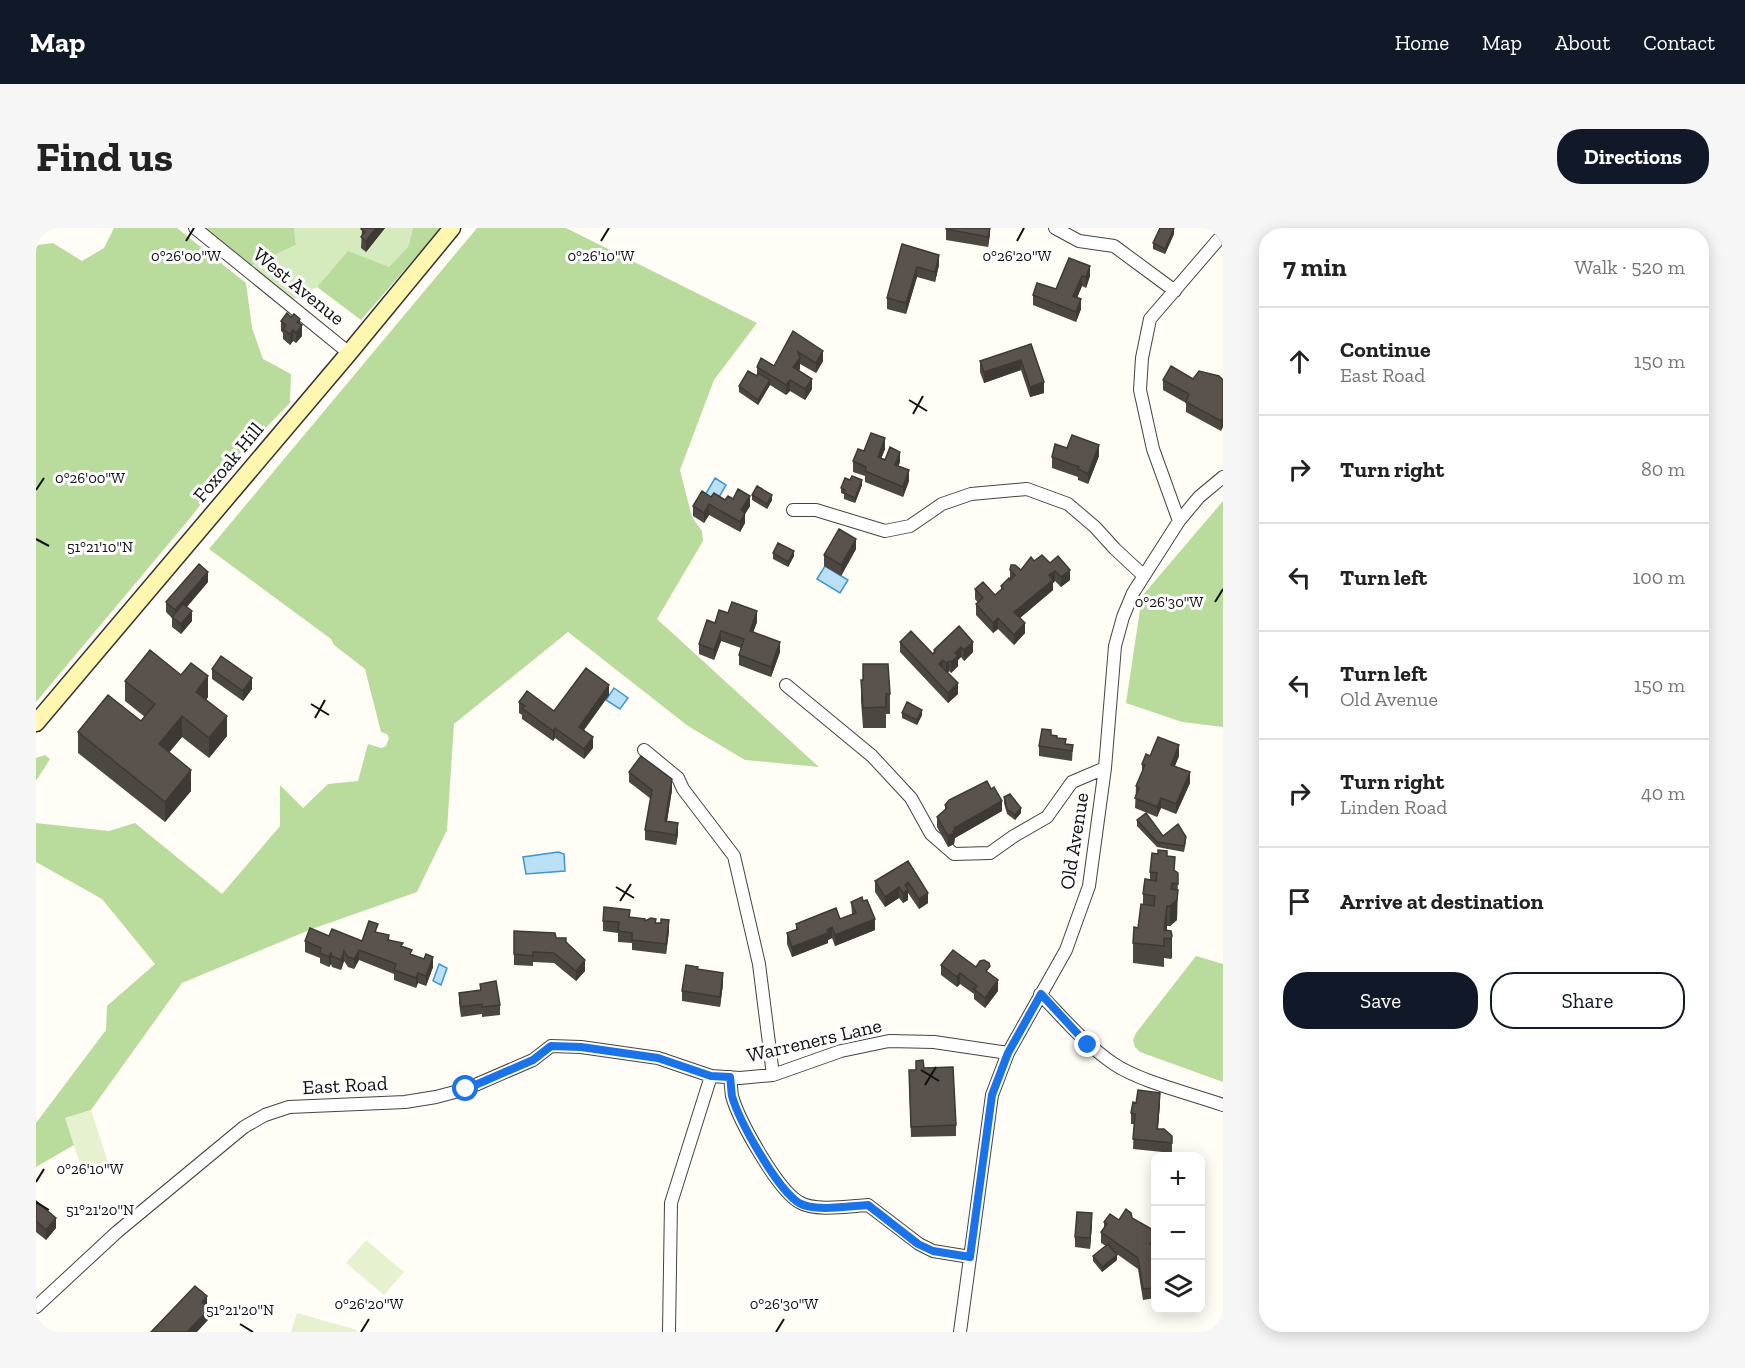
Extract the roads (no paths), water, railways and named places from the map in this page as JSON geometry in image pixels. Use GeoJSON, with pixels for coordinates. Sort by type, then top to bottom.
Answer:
{"type":"FeatureCollection","features":[{"type":"Feature","properties":{"kind":"main road","name":"Foxoak Hill"},"geometry":{"type":"LineString","coordinates":[[36,723],[452,228]]}},
{"type":"Feature","properties":{"kind":"street","name":"West Avenue"},"geometry":{"type":"LineString","coordinates":[[195,228],[349,353]]}},
{"type":"Feature","properties":{"kind":"street"},"geometry":{"type":"LineString","coordinates":[[1055,228],[1078,241],[1114,246],[1175,291]]}},
{"type":"Feature","properties":{"kind":"street"},"geometry":{"type":"LineString","coordinates":[[1179,521],[1153,449],[1140,390],[1142,358],[1150,319],[1223,234]]}},
{"type":"Feature","properties":{"kind":"street","name":"Old Avenue"},"geometry":{"type":"LineString","coordinates":[[960,1332],[992,1095],[1008,1053],[1066,950],[1089,886],[1105,768],[1115,646],[1123,617],[1133,593],[1179,521],[1199,497],[1223,477]]}},
{"type":"Feature","properties":{"kind":"street"},"geometry":{"type":"LineString","coordinates":[[794,510],[816,510],[885,531],[910,526],[942,504],[970,494],[1027,489],[1068,504],[1095,527],[1144,576]]}},
{"type":"Feature","properties":{"kind":"street"},"geometry":{"type":"LineString","coordinates":[[786,685],[872,756],[911,798],[931,834],[954,854],[990,854],[1014,836],[1047,817],[1072,782],[1105,768]]}},
{"type":"Feature","properties":{"kind":"street"},"geometry":{"type":"LineString","coordinates":[[644,750],[678,778],[683,789],[734,856],[759,964],[772,1075]]}},
{"type":"Feature","properties":{"kind":"street"},"geometry":{"type":"LineString","coordinates":[[1041,994],[1088,1045],[1116,1066],[1138,1076],[1223,1105]]}},
{"type":"Feature","properties":{"kind":"street","name":"Warreners Lane"},"geometry":{"type":"LineString","coordinates":[[711,1076],[772,1075],[841,1051],[889,1041],[934,1042],[1008,1053]]}},
{"type":"Feature","properties":{"kind":"street","name":"East Road"},"geometry":{"type":"LineString","coordinates":[[36,1307],[117,1232],[244,1127],[266,1115],[289,1107],[405,1102],[436,1097],[500,1076],[533,1060],[551,1046],[581,1047],[658,1058],[711,1076]]}},
{"type":"Feature","properties":{"kind":"street"},"geometry":{"type":"LineString","coordinates":[[669,1332],[671,1203],[711,1076]]}},
{"type":"Feature","properties":{"kind":"street"},"geometry":{"type":"LineString","coordinates":[[730,1077],[732,1096],[759,1151],[774,1177],[799,1203],[815,1207],[868,1205],[918,1244],[933,1251],[970,1257]]}},
{"type":"Feature","properties":{"kind":"water"},"geometry":{"type":"Polygon","coordinates":[[[715,478],[726,485],[715,504],[704,497],[715,478]]]}},
{"type":"Feature","properties":{"kind":"water"},"geometry":{"type":"Polygon","coordinates":[[[825,566],[848,580],[840,593],[817,579],[825,566]]]}},
{"type":"Feature","properties":{"kind":"water"},"geometry":{"type":"Polygon","coordinates":[[[614,688],[628,698],[620,709],[606,700],[614,688]]]}},
{"type":"Feature","properties":{"kind":"water"},"geometry":{"type":"Polygon","coordinates":[[[558,852],[564,854],[565,871],[526,874],[523,857],[558,852]]]}},
{"type":"Feature","properties":{"kind":"water"},"geometry":{"type":"Polygon","coordinates":[[[439,964],[447,968],[441,985],[433,981],[439,964]]]}}]}
